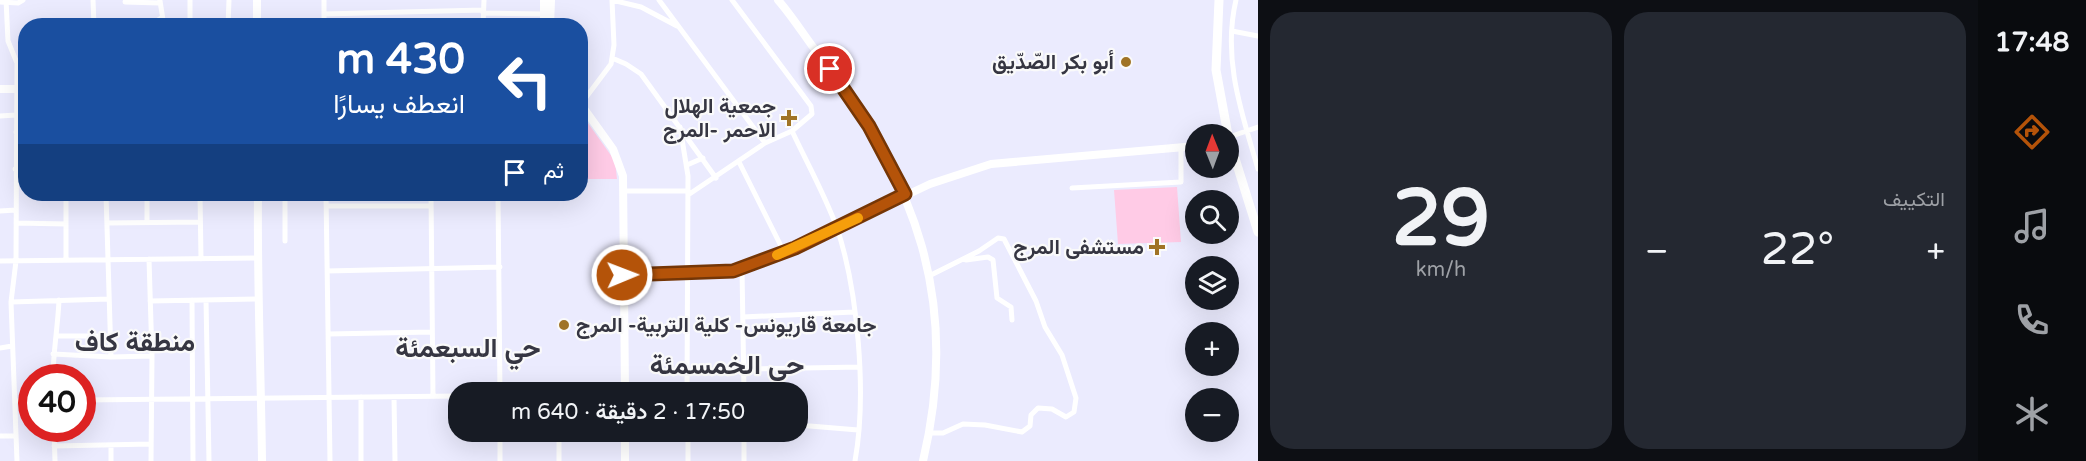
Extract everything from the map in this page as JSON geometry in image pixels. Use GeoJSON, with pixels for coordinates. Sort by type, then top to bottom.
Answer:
{"type":"FeatureCollection","features":[{"type":"Feature","properties":{"kind":"highway"},"geometry":{"type":"LineString","coordinates":[[1219,0],[1216,70],[1226,124]]}},
{"type":"Feature","properties":{"kind":"highway"},"geometry":{"type":"LineString","coordinates":[[1239,170],[1258,232]]}},
{"type":"Feature","properties":{"kind":"main road"},"geometry":{"type":"LineString","coordinates":[[257,0],[257,18]]}},
{"type":"Feature","properties":{"kind":"main road"},"geometry":{"type":"LineString","coordinates":[[543,18],[544,0]]}},
{"type":"Feature","properties":{"kind":"main road"},"geometry":{"type":"LineString","coordinates":[[550,18],[551,0]]}},
{"type":"Feature","properties":{"kind":"main road"},"geometry":{"type":"LineString","coordinates":[[782,3],[869,126],[905,194],[918,230],[934,308],[937,361],[935,400],[923,461]]}},
{"type":"Feature","properties":{"kind":"main road"},"geometry":{"type":"LineString","coordinates":[[258,201],[262,461]]}},
{"type":"Feature","properties":{"kind":"street"},"geometry":{"type":"LineString","coordinates":[[17,461],[11,302],[16,261],[15,89],[17,63],[8,41],[4,1],[18,3],[23,0]]}},
{"type":"Feature","properties":{"kind":"street"},"geometry":{"type":"LineString","coordinates":[[93,0],[94,18]]}},
{"type":"Feature","properties":{"kind":"street"},"geometry":{"type":"LineString","coordinates":[[190,0],[190,18]]}},
{"type":"Feature","properties":{"kind":"street"},"geometry":{"type":"LineString","coordinates":[[228,18],[229,0]]}},
{"type":"Feature","properties":{"kind":"street"},"geometry":{"type":"LineString","coordinates":[[324,0],[324,18]]}},
{"type":"Feature","properties":{"kind":"street"},"geometry":{"type":"LineString","coordinates":[[483,18],[484,0]]}},
{"type":"Feature","properties":{"kind":"street"},"geometry":{"type":"LineString","coordinates":[[588,94],[605,73],[612,58],[612,0],[641,7],[679,27]]}},
{"type":"Feature","properties":{"kind":"street"},"geometry":{"type":"LineString","coordinates":[[659,0],[765,143]]}},
{"type":"Feature","properties":{"kind":"street"},"geometry":{"type":"LineString","coordinates":[[623,191],[688,193],[717,178],[765,143],[792,131],[810,118],[811,106],[732,0]]}},
{"type":"Feature","properties":{"kind":"street"},"geometry":{"type":"LineString","coordinates":[[1236,0],[1230,52],[1236,96],[1258,169]]}},
{"type":"Feature","properties":{"kind":"street"},"geometry":{"type":"LineString","coordinates":[[125,2],[160,1],[161,18]]}},
{"type":"Feature","properties":{"kind":"street"},"geometry":{"type":"LineString","coordinates":[[324,14],[483,12],[543,14]]}},
{"type":"Feature","properties":{"kind":"street"},"geometry":{"type":"LineString","coordinates":[[1232,31],[1258,36]]}},
{"type":"Feature","properties":{"kind":"street"},"geometry":{"type":"LineString","coordinates":[[612,58],[641,74],[717,178]]}},
{"type":"Feature","properties":{"kind":"street"},"geometry":{"type":"LineString","coordinates":[[0,89],[15,89]]}},
{"type":"Feature","properties":{"kind":"street"},"geometry":{"type":"LineString","coordinates":[[588,113],[620,161],[623,191],[625,382]]}},
{"type":"Feature","properties":{"kind":"street"},"geometry":{"type":"LineString","coordinates":[[0,116],[16,115]]}},
{"type":"Feature","properties":{"kind":"street"},"geometry":{"type":"LineString","coordinates":[[680,127],[687,165],[688,193],[687,382]]}},
{"type":"Feature","properties":{"kind":"street"},"geometry":{"type":"LineString","coordinates":[[1239,133],[1258,127]]}},
{"type":"Feature","properties":{"kind":"street"},"geometry":{"type":"LineString","coordinates":[[792,131],[837,228],[854,312],[860,367],[855,461]]}},
{"type":"Feature","properties":{"kind":"street"},"geometry":{"type":"LineString","coordinates":[[622,275],[688,274],[742,269],[837,228],[905,194],[954,174],[991,164],[1035,158],[1185,148]]}},
{"type":"Feature","properties":{"kind":"street"},"geometry":{"type":"LineString","coordinates":[[1072,188],[1181,182],[1181,149]]}},
{"type":"Feature","properties":{"kind":"street"},"geometry":{"type":"LineString","coordinates":[[687,165],[703,158]]}},
{"type":"Feature","properties":{"kind":"street"},"geometry":{"type":"LineString","coordinates":[[739,162],[784,252]]}},
{"type":"Feature","properties":{"kind":"street"},"geometry":{"type":"LineString","coordinates":[[66,201],[66,260]]}},
{"type":"Feature","properties":{"kind":"street"},"geometry":{"type":"LineString","coordinates":[[106,201],[111,357]]}},
{"type":"Feature","properties":{"kind":"street"},"geometry":{"type":"LineString","coordinates":[[147,201],[147,222]]}},
{"type":"Feature","properties":{"kind":"street"},"geometry":{"type":"LineString","coordinates":[[200,201],[201,259]]}},
{"type":"Feature","properties":{"kind":"street"},"geometry":{"type":"LineString","coordinates":[[285,201],[285,241]]}},
{"type":"Feature","properties":{"kind":"street"},"geometry":{"type":"LineString","coordinates":[[327,201],[330,461]]}},
{"type":"Feature","properties":{"kind":"street"},"geometry":{"type":"LineString","coordinates":[[431,201],[433,396]]}},
{"type":"Feature","properties":{"kind":"street"},"geometry":{"type":"LineString","coordinates":[[498,201],[500,382]]}},
{"type":"Feature","properties":{"kind":"street"},"geometry":{"type":"LineString","coordinates":[[327,206],[431,206]]}},
{"type":"Feature","properties":{"kind":"street"},"geometry":{"type":"LineString","coordinates":[[0,211],[16,210]]}},
{"type":"Feature","properties":{"kind":"street"},"geometry":{"type":"LineString","coordinates":[[107,223],[200,222]]}},
{"type":"Feature","properties":{"kind":"street"},"geometry":{"type":"LineString","coordinates":[[16,223],[66,224]]}},
{"type":"Feature","properties":{"kind":"street"},"geometry":{"type":"LineString","coordinates":[[929,276],[961,261],[998,238],[1006,240],[1036,301],[1045,327],[1062,355],[1076,398],[1074,412],[1066,417],[1052,409],[1038,408],[1031,415],[1030,426],[1022,432],[985,425],[963,424],[943,433],[929,433]]}},
{"type":"Feature","properties":{"kind":"street"},"geometry":{"type":"LineString","coordinates":[[961,261],[988,257],[993,260],[997,298],[1011,307],[1012,320]]}},
{"type":"Feature","properties":{"kind":"street"},"geometry":{"type":"LineString","coordinates":[[0,261],[258,258]]}},
{"type":"Feature","properties":{"kind":"street"},"geometry":{"type":"LineString","coordinates":[[149,259],[152,356],[151,461]]}},
{"type":"Feature","properties":{"kind":"street"},"geometry":{"type":"LineString","coordinates":[[327,271],[500,267]]}},
{"type":"Feature","properties":{"kind":"street"},"geometry":{"type":"LineString","coordinates":[[742,269],[744,382]]}},
{"type":"Feature","properties":{"kind":"street"},"geometry":{"type":"LineString","coordinates":[[11,302],[109,299]]}},
{"type":"Feature","properties":{"kind":"street"},"geometry":{"type":"LineString","coordinates":[[150,301],[258,299]]}},
{"type":"Feature","properties":{"kind":"street"},"geometry":{"type":"LineString","coordinates":[[53,364],[58,336],[59,300]]}},
{"type":"Feature","properties":{"kind":"street"},"geometry":{"type":"LineString","coordinates":[[192,300],[193,461]]}},
{"type":"Feature","properties":{"kind":"street"},"geometry":{"type":"LineString","coordinates":[[206,300],[209,461]]}},
{"type":"Feature","properties":{"kind":"street"},"geometry":{"type":"LineString","coordinates":[[743,317],[854,312]]}},
{"type":"Feature","properties":{"kind":"street"},"geometry":{"type":"LineString","coordinates":[[328,334],[432,332]]}},
{"type":"Feature","properties":{"kind":"street"},"geometry":{"type":"LineString","coordinates":[[58,336],[110,336]]}},
{"type":"Feature","properties":{"kind":"street"},"geometry":{"type":"LineString","coordinates":[[0,348],[12,346]]}},
{"type":"Feature","properties":{"kind":"street"},"geometry":{"type":"LineString","coordinates":[[53,354],[111,357],[152,356]]}},
{"type":"Feature","properties":{"kind":"street"},"geometry":{"type":"LineString","coordinates":[[744,369],[860,367]]}},
{"type":"Feature","properties":{"kind":"street"},"geometry":{"type":"LineString","coordinates":[[96,400],[448,396]]}},
{"type":"Feature","properties":{"kind":"street"},"geometry":{"type":"LineString","coordinates":[[361,397],[361,461]]}},
{"type":"Feature","properties":{"kind":"street"},"geometry":{"type":"LineString","coordinates":[[394,397],[395,461]]}},
{"type":"Feature","properties":{"kind":"street"},"geometry":{"type":"LineString","coordinates":[[808,426],[858,430]]}},
{"type":"Feature","properties":{"kind":"street"},"geometry":{"type":"LineString","coordinates":[[0,436],[16,436]]}},
{"type":"Feature","properties":{"kind":"street"},"geometry":{"type":"LineString","coordinates":[[54,442],[55,461]]}},
{"type":"Feature","properties":{"kind":"street"},"geometry":{"type":"LineString","coordinates":[[500,442],[500,461]]}},
{"type":"Feature","properties":{"kind":"street"},"geometry":{"type":"LineString","coordinates":[[559,442],[559,461]]}},
{"type":"Feature","properties":{"kind":"street"},"geometry":{"type":"LineString","coordinates":[[625,442],[626,461]]}},
{"type":"Feature","properties":{"kind":"street"},"geometry":{"type":"LineString","coordinates":[[688,442],[688,461]]}},
{"type":"Feature","properties":{"kind":"street"},"geometry":{"type":"LineString","coordinates":[[744,442],[744,461]]}},
{"type":"Feature","properties":{"kind":"street"},"geometry":{"type":"LineString","coordinates":[[54,446],[151,444]]}},
{"type":"Feature","properties":{"kind":"street"},"geometry":{"type":"LineString","coordinates":[[111,445],[111,461]]}},
{"type":"Feature","properties":{"kind":"shaded area"},"geometry":{"type":"Polygon","coordinates":[[[588,123],[615,161],[617,179],[588,179],[588,123]]]}},
{"type":"Feature","properties":{"kind":"shaded area"},"geometry":{"type":"Polygon","coordinates":[[[1177,187],[1181,242],[1118,244],[1114,190],[1177,187]]]}},
{"type":"Feature","properties":{"kind":"slow traffic"},"geometry":{"type":"LineString","coordinates":[[777,255],[858,218]]}},
{"type":"Feature","properties":{"kind":"place","name":"أبو بكر الصّدّيق"},"geometry":{"type":"Point","coordinates":[1126,62]}},
{"type":"Feature","properties":{"kind":"place","name":"جمعية الهلال الاحمر -المرج"},"geometry":{"type":"Point","coordinates":[789,118]}},
{"type":"Feature","properties":{"kind":"place","name":"مستشفى المرج"},"geometry":{"type":"Point","coordinates":[1157,247]}},
{"type":"Feature","properties":{"kind":"place","name":"جامعة قاريونس- كلية التربية- المرج"},"geometry":{"type":"Point","coordinates":[564,325]}},
{"type":"Feature","properties":{"kind":"district","name":"منطقة كاف"},"geometry":{"type":"Point","coordinates":[135,342]}},
{"type":"Feature","properties":{"kind":"district","name":"حي السبعمئة"},"geometry":{"type":"Point","coordinates":[468,348]}},
{"type":"Feature","properties":{"kind":"district","name":"حي الخمسمئة"},"geometry":{"type":"Point","coordinates":[727,365]}},
{"type":"Feature","properties":{"kind":"route"},"geometry":{"type":"LineString","coordinates":[[622,275],[733,271],[795,248],[905,194],[869,126],[830,69]]}}]}
